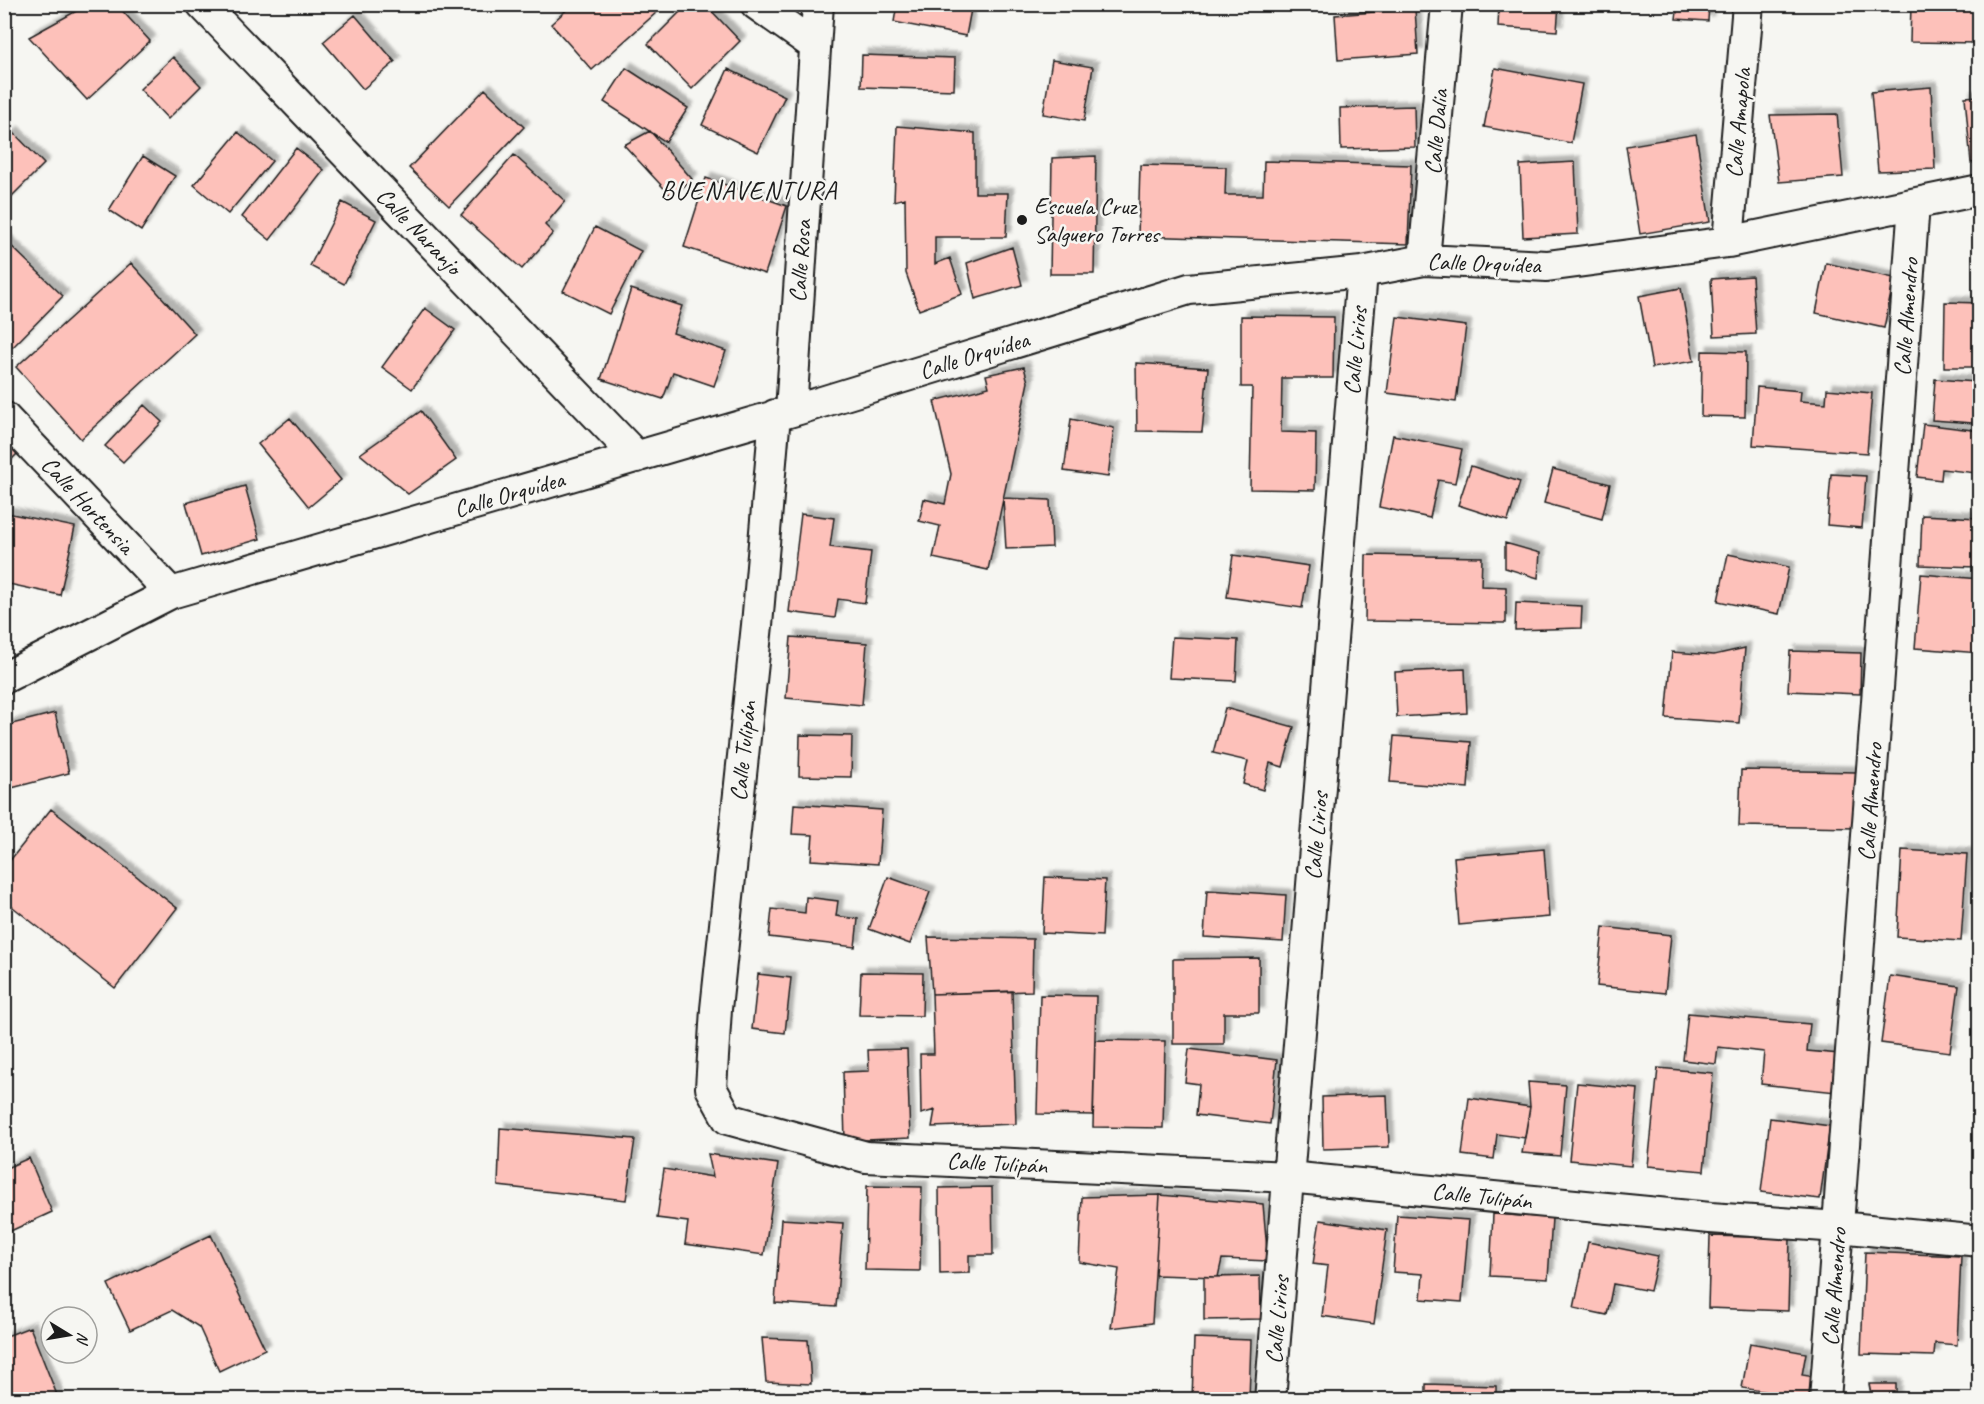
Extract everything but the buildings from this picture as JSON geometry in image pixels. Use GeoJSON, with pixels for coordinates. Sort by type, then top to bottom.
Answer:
{"type":"FeatureCollection","features":[{"type":"Feature","properties":{"kind":"street","name":"Calle Naranjo"},"geometry":{"type":"LineString","coordinates":[[202,4],[637,457]]}},
{"type":"Feature","properties":{"kind":"street"},"geometry":{"type":"LineString","coordinates":[[756,4],[814,45]]}},
{"type":"Feature","properties":{"kind":"street","name":"Calle Rosa"},"geometry":{"type":"LineString","coordinates":[[783,412],[818,4]]}},
{"type":"Feature","properties":{"kind":"street","name":"Calle Dalia"},"geometry":{"type":"LineString","coordinates":[[1424,260],[1448,4]]}},
{"type":"Feature","properties":{"kind":"street","name":"Calle Amapola"},"geometry":{"type":"LineString","coordinates":[[1728,242],[1748,4]]}},
{"type":"Feature","properties":{"kind":"street","name":"Calle Orquídea"},"geometry":{"type":"LineString","coordinates":[[4,678],[171,593],[637,457],[1189,289],[1362,272],[1424,260],[1547,266],[1728,242],[1980,190]]}},
{"type":"Feature","properties":{"kind":"street","name":"Calle Almendro"},"geometry":{"type":"LineString","coordinates":[[1825,1400],[1914,204]]}},
{"type":"Feature","properties":{"kind":"street","name":"Calle Lirios"},"geometry":{"type":"LineString","coordinates":[[1270,1400],[1362,272]]}},
{"type":"Feature","properties":{"kind":"street","name":"Calle Tulipán"},"geometry":{"type":"LineString","coordinates":[[783,412],[757,626],[716,1009],[711,1088],[728,1119],[866,1157],[1288,1177],[1698,1217],[1839,1227],[1980,1241]]}},
{"type":"Feature","properties":{"kind":"street","name":"Calle Hortensia"},"geometry":{"type":"LineString","coordinates":[[4,417],[171,593]]}},
{"type":"Feature","properties":{"kind":"place","name":"Escuela Cruz Salguero Torres"},"geometry":{"type":"Point","coordinates":[1022,220]}},
{"type":"Feature","properties":{"kind":"district","name":"BUENAVENTURA"},"geometry":{"type":"Point","coordinates":[749,190]}}]}
